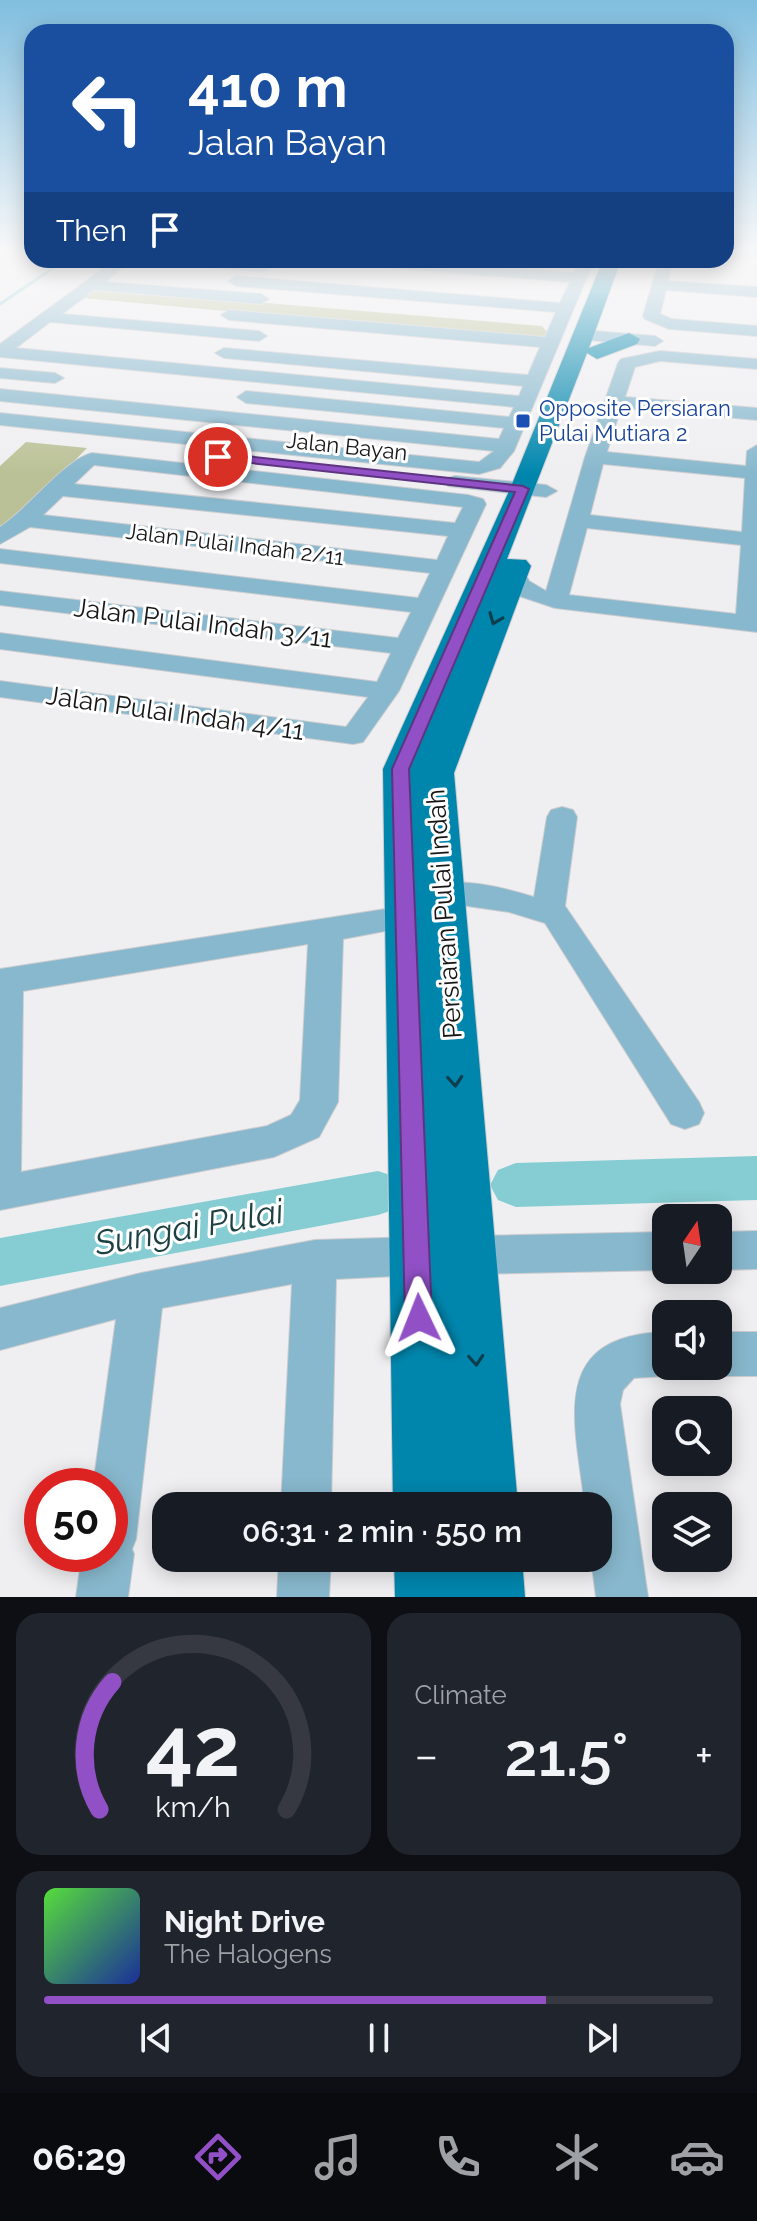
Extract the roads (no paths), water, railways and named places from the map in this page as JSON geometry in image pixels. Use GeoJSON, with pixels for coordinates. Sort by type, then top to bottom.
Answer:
{"type":"FeatureCollection","features":[{"type":"Feature","properties":{"kind":"main road","name":"Persiaran Pulai Indah"},"geometry":{"type":"LineString","coordinates":[[425,905],[414,911],[423,895],[439,831],[435,767],[514,572],[534,490],[588,326]]}},
{"type":"Feature","properties":{"kind":"main road","name":"Persiaran Pulai Indah"},"geometry":{"type":"LineString","coordinates":[[426,1492],[443,1255],[450,1017],[425,905],[401,769],[534,490]]}},
{"type":"Feature","properties":{"kind":"main road","name":"Persiaran Pulai Indah"},"geometry":{"type":"LineString","coordinates":[[425,905],[443,1255],[484,1492]]}},
{"type":"Feature","properties":{"kind":"main road"},"geometry":{"type":"LineString","coordinates":[[427,1572],[428,1597]]}},
{"type":"Feature","properties":{"kind":"main road"},"geometry":{"type":"LineString","coordinates":[[490,1572],[492,1597]]}},
{"type":"Feature","properties":{"kind":"street"},"geometry":{"type":"LineString","coordinates":[[0,352],[35,326]]}},
{"type":"Feature","properties":{"kind":"street"},"geometry":{"type":"LineString","coordinates":[[139,326],[278,338]]}},
{"type":"Feature","properties":{"kind":"street"},"geometry":{"type":"LineString","coordinates":[[91,428],[162,368],[205,326]]}},
{"type":"Feature","properties":{"kind":"street"},"geometry":{"type":"LineString","coordinates":[[352,326],[550,343]]}},
{"type":"Feature","properties":{"kind":"street"},"geometry":{"type":"LineString","coordinates":[[0,537],[26,520],[85,462],[92,459],[490,466],[500,459],[506,446],[532,381],[534,361],[550,343],[573,326]]}},
{"type":"Feature","properties":{"kind":"street"},"geometry":{"type":"LineString","coordinates":[[659,326],[757,347]]}},
{"type":"Feature","properties":{"kind":"street"},"geometry":{"type":"LineString","coordinates":[[694,326],[757,331]]}},
{"type":"Feature","properties":{"kind":"street"},"geometry":{"type":"LineString","coordinates":[[112,704],[247,510],[276,464],[294,426],[329,384],[369,327]]}},
{"type":"Feature","properties":{"kind":"street"},"geometry":{"type":"LineString","coordinates":[[25,333],[57,337]]}},
{"type":"Feature","properties":{"kind":"street"},"geometry":{"type":"LineString","coordinates":[[0,352],[524,402]]}},
{"type":"Feature","properties":{"kind":"street"},"geometry":{"type":"LineString","coordinates":[[213,352],[532,381]]}},
{"type":"Feature","properties":{"kind":"street"},"geometry":{"type":"LineString","coordinates":[[555,601],[595,457],[627,363],[660,356],[757,364]]}},
{"type":"Feature","properties":{"kind":"street"},"geometry":{"type":"LineString","coordinates":[[0,373],[78,380]]}},
{"type":"Feature","properties":{"kind":"street"},"geometry":{"type":"LineString","coordinates":[[219,394],[515,423]]}},
{"type":"Feature","properties":{"kind":"street"},"geometry":{"type":"LineString","coordinates":[[0,395],[506,446]]}},
{"type":"Feature","properties":{"kind":"street"},"geometry":{"type":"LineString","coordinates":[[614,402],[757,414]]}},
{"type":"Feature","properties":{"kind":"street"},"geometry":{"type":"LineString","coordinates":[[0,419],[91,428],[475,504],[386,691],[0,641]]}},
{"type":"Feature","properties":{"kind":"street","name":"Jalan Bayan"},"geometry":{"type":"LineString","coordinates":[[0,434],[534,490]]}},
{"type":"Feature","properties":{"kind":"street"},"geometry":{"type":"LineString","coordinates":[[514,572],[520,588],[531,595],[555,601],[753,624],[752,540],[756,462],[595,457]]}},
{"type":"Feature","properties":{"kind":"street"},"geometry":{"type":"LineString","coordinates":[[58,489],[463,531]]}},
{"type":"Feature","properties":{"kind":"street","name":"Jalan Pulai Indah 2/11"},"geometry":{"type":"LineString","coordinates":[[26,520],[445,568]]}},
{"type":"Feature","properties":{"kind":"street"},"geometry":{"type":"LineString","coordinates":[[577,520],[752,540]]}},
{"type":"Feature","properties":{"kind":"street"},"geometry":{"type":"LineString","coordinates":[[0,556],[427,606]]}},
{"type":"Feature","properties":{"kind":"street","name":"Jalan Pulai Indah 3/11"},"geometry":{"type":"LineString","coordinates":[[0,598],[406,647]]}},
{"type":"Feature","properties":{"kind":"street","name":"Jalan Pulai Indah 4/11"},"geometry":{"type":"LineString","coordinates":[[0,689],[349,737],[358,733],[386,691]]}},
{"type":"Feature","properties":{"kind":"street"},"geometry":{"type":"LineString","coordinates":[[548,911],[562,817]]}},
{"type":"Feature","properties":{"kind":"street"},"geometry":{"type":"LineString","coordinates":[[326,930],[319,1102],[305,1126],[274,1141],[0,1193],[3,982],[326,930],[425,905],[495,898],[557,915],[685,1113]]}},
{"type":"Feature","properties":{"kind":"street"},"geometry":{"type":"LineString","coordinates":[[732,1251],[757,1250]]}},
{"type":"Feature","properties":{"kind":"street"},"geometry":{"type":"LineString","coordinates":[[0,1329],[141,1293],[315,1259],[358,1255],[652,1251]]}},
{"type":"Feature","properties":{"kind":"street"},"geometry":{"type":"LineString","coordinates":[[307,1492],[315,1259]]}},
{"type":"Feature","properties":{"kind":"street"},"geometry":{"type":"LineString","coordinates":[[120,1468],[136,1355],[141,1293]]}},
{"type":"Feature","properties":{"kind":"street"},"geometry":{"type":"LineString","coordinates":[[622,1597],[596,1404],[601,1380],[617,1363],[637,1354],[652,1354]]}},
{"type":"Feature","properties":{"kind":"street"},"geometry":{"type":"LineString","coordinates":[[732,1354],[757,1354]]}},
{"type":"Feature","properties":{"kind":"street"},"geometry":{"type":"LineString","coordinates":[[102,1597],[105,1572]]}},
{"type":"Feature","properties":{"kind":"street"},"geometry":{"type":"LineString","coordinates":[[303,1597],[304,1572]]}},
{"type":"Feature","properties":{"kind":"waterway","name":"Sungai Pulai"},"geometry":{"type":"LineString","coordinates":[[516,1185],[757,1178]]}},
{"type":"Feature","properties":{"kind":"waterway","name":"Sungai Pulai"},"geometry":{"type":"LineString","coordinates":[[0,1262],[378,1193]]}},
{"type":"Feature","properties":{"kind":"place","name":"Opposite Persiaran Pulai Mutiara 2"},"geometry":{"type":"Point","coordinates":[523,421]}}]}
